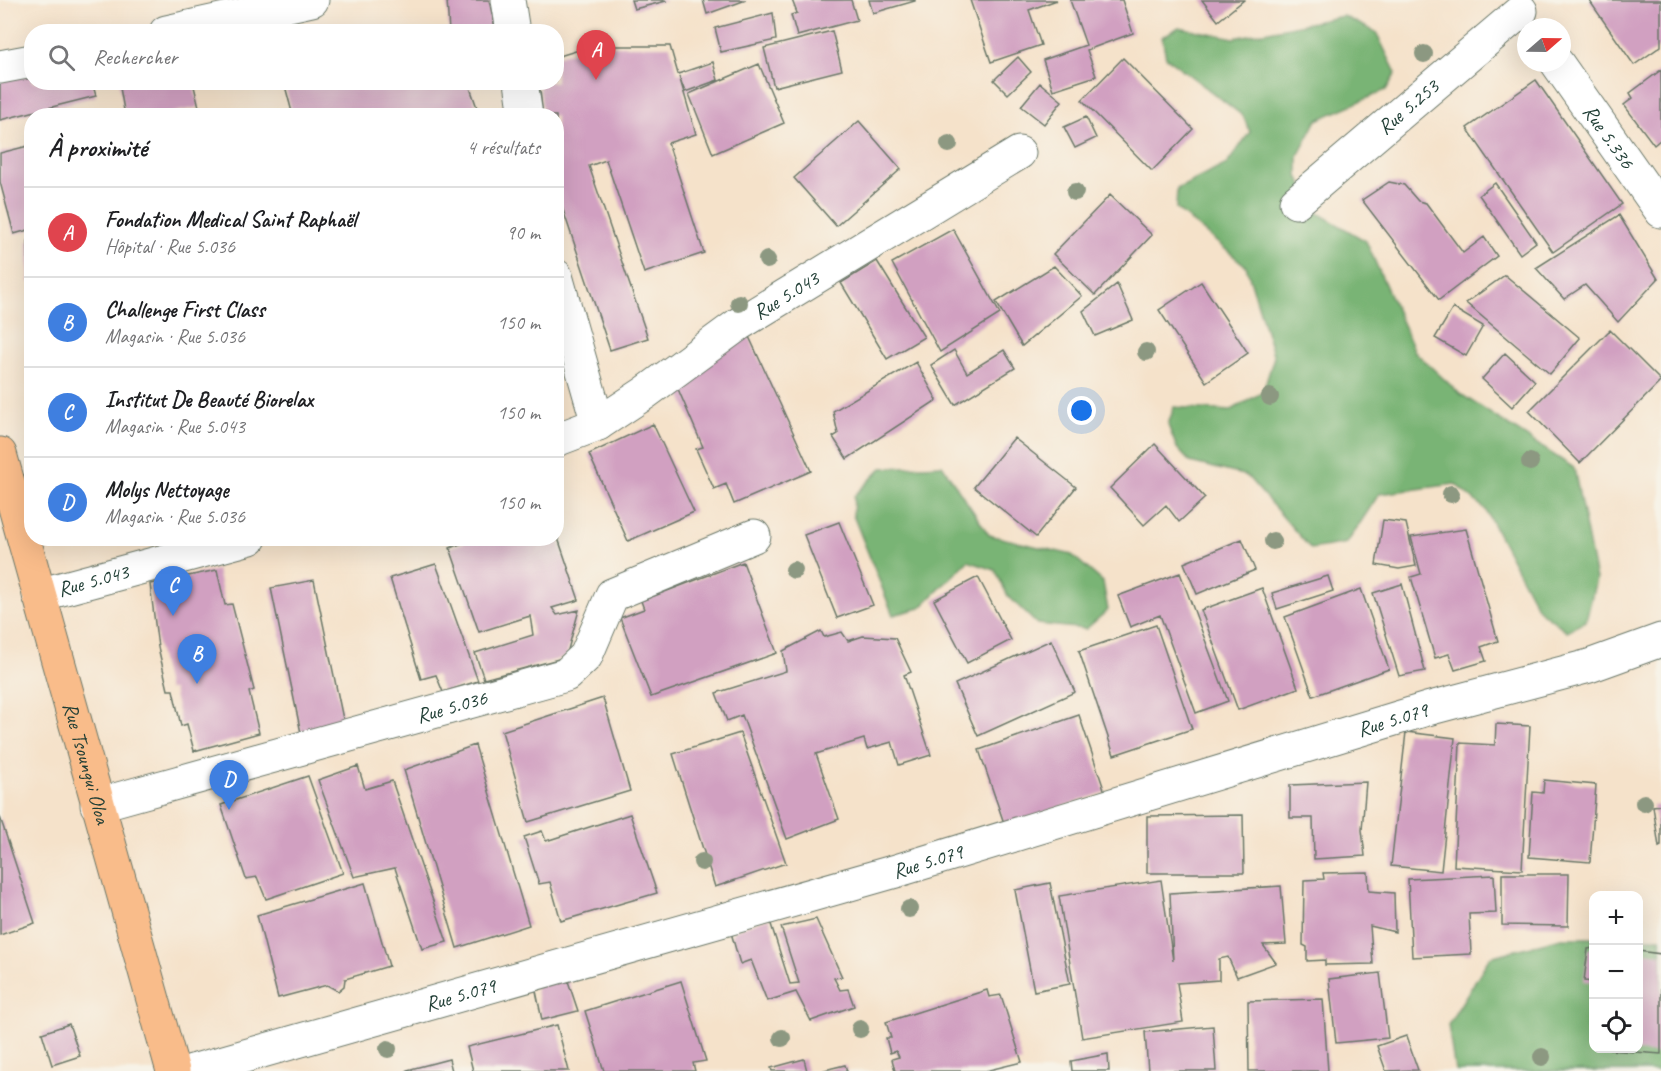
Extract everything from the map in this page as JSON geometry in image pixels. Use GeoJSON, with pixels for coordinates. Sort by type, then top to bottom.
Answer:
{"type":"FeatureCollection","features":[{"type":"Feature","properties":{"kind":"main road","name":"Rue Tsoungui Oloa"},"geometry":{"type":"LineString","coordinates":[[0,454],[24,541]]}},
{"type":"Feature","properties":{"kind":"main road","name":"Rue Tsoungui Oloa"},"geometry":{"type":"LineString","coordinates":[[25,546],[173,1071]]}},
{"type":"Feature","properties":{"kind":"street"},"geometry":{"type":"LineString","coordinates":[[202,24],[312,0]]}},
{"type":"Feature","properties":{"kind":"street"},"geometry":{"type":"LineString","coordinates":[[508,0],[512,24]]}},
{"type":"Feature","properties":{"kind":"street","name":"Rue 5.253"},"geometry":{"type":"LineString","coordinates":[[1296,202],[1522,13]]}},
{"type":"Feature","properties":{"kind":"street"},"geometry":{"type":"LineString","coordinates":[[0,67],[24,62]]}},
{"type":"Feature","properties":{"kind":"street","name":"Rue 5.336"},"geometry":{"type":"LineString","coordinates":[[1563,72],[1661,211]]}},
{"type":"Feature","properties":{"kind":"street"},"geometry":{"type":"LineString","coordinates":[[522,90],[525,108]]}},
{"type":"Feature","properties":{"kind":"street","name":"Rue 5.043"},"geometry":{"type":"LineString","coordinates":[[564,437],[598,424],[645,393],[739,324],[1019,153]]}},
{"type":"Feature","properties":{"kind":"street"},"geometry":{"type":"LineString","coordinates":[[564,304],[598,424]]}},
{"type":"Feature","properties":{"kind":"street","name":"Rue 5.036"},"geometry":{"type":"LineString","coordinates":[[98,806],[566,675],[586,656],[612,595],[754,536]]}},
{"type":"Feature","properties":{"kind":"street","name":"Rue 5.043"},"geometry":{"type":"LineString","coordinates":[[39,596],[221,546]]}},
{"type":"Feature","properties":{"kind":"street","name":"Rue 5.079"},"geometry":{"type":"LineString","coordinates":[[192,1071],[896,871],[1427,709],[1589,666],[1661,640]]}},
{"type":"Feature","properties":{"kind":"green space"},"geometry":{"type":"Polygon","coordinates":[[[1343,16],[1376,32],[1396,73],[1386,90],[1317,120],[1298,156],[1298,176],[1316,212],[1366,241],[1415,352],[1459,393],[1574,468],[1596,579],[1586,621],[1567,631],[1538,609],[1485,509],[1455,484],[1379,494],[1347,543],[1311,549],[1247,476],[1190,462],[1177,448],[1168,425],[1174,407],[1230,411],[1263,392],[1274,357],[1246,266],[1176,209],[1177,189],[1227,164],[1250,132],[1243,116],[1166,57],[1162,37],[1179,27],[1234,38],[1343,16]]]}},
{"type":"Feature","properties":{"kind":"green space"},"geometry":{"type":"Polygon","coordinates":[[[942,465],[989,535],[1072,555],[1103,582],[1108,610],[1086,629],[1037,624],[1008,596],[995,570],[968,561],[920,608],[893,615],[853,515],[854,496],[882,468],[942,465]]]}},
{"type":"Feature","properties":{"kind":"green space"},"geometry":{"type":"Polygon","coordinates":[[[1561,938],[1589,938],[1589,1053],[1643,1053],[1643,938],[1661,938],[1661,1071],[1455,1071],[1448,1025],[1490,957],[1561,938]]]}},
{"type":"Feature","properties":{"kind":"building"},"geometry":{"type":"Polygon","coordinates":[[[447,0],[489,0],[494,24],[448,24],[447,0]]]}},
{"type":"Feature","properties":{"kind":"building"},"geometry":{"type":"Polygon","coordinates":[[[631,0],[665,0],[666,1],[634,9],[631,0]]]}},
{"type":"Feature","properties":{"kind":"building"},"geometry":{"type":"Polygon","coordinates":[[[703,0],[746,0],[707,14],[703,0]]]}},
{"type":"Feature","properties":{"kind":"building"},"geometry":{"type":"Polygon","coordinates":[[[792,0],[851,0],[857,20],[797,36],[791,15],[797,13],[792,0]]]}},
{"type":"Feature","properties":{"kind":"building"},"geometry":{"type":"Polygon","coordinates":[[[869,0],[915,0],[915,1],[873,13],[869,0]]]}},
{"type":"Feature","properties":{"kind":"building"},"geometry":{"type":"Polygon","coordinates":[[[970,0],[1057,0],[1029,10],[1041,45],[991,62],[970,0]]]}},
{"type":"Feature","properties":{"kind":"building"},"geometry":{"type":"Polygon","coordinates":[[[1070,0],[1122,0],[1133,33],[1087,50],[1096,76],[1053,90],[1043,60],[1086,45],[1070,0]]]}},
{"type":"Feature","properties":{"kind":"building"},"geometry":{"type":"Polygon","coordinates":[[[1202,0],[1244,0],[1218,21],[1202,0]]]}},
{"type":"Feature","properties":{"kind":"building"},"geometry":{"type":"Polygon","coordinates":[[[1589,0],[1661,0],[1661,46],[1634,65],[1589,0]]]}},
{"type":"Feature","properties":{"kind":"building"},"geometry":{"type":"Polygon","coordinates":[[[773,13],[776,40],[721,52],[715,28],[773,13]]]}},
{"type":"Feature","properties":{"kind":"building"},"geometry":{"type":"Polygon","coordinates":[[[284,17],[286,24],[247,24],[284,17]]]}},
{"type":"Feature","properties":{"kind":"building"},"geometry":{"type":"Polygon","coordinates":[[[832,31],[842,70],[774,87],[764,48],[832,31]]]}},
{"type":"Feature","properties":{"kind":"building"},"geometry":{"type":"Polygon","coordinates":[[[592,46],[670,46],[678,74],[713,62],[718,80],[685,92],[679,76],[696,134],[668,143],[704,253],[644,273],[606,160],[589,166],[648,338],[610,350],[564,213],[564,108],[542,108],[540,90],[564,90],[564,55],[592,46]]]}},
{"type":"Feature","properties":{"kind":"building"},"geometry":{"type":"Polygon","coordinates":[[[1018,57],[1031,72],[1008,94],[994,80],[1018,57]]]}},
{"type":"Feature","properties":{"kind":"building"},"geometry":{"type":"Polygon","coordinates":[[[1123,58],[1193,129],[1152,171],[1082,100],[1123,58]]]}},
{"type":"Feature","properties":{"kind":"building"},"geometry":{"type":"Polygon","coordinates":[[[759,64],[784,123],[713,154],[689,94],[759,64]]]}},
{"type":"Feature","properties":{"kind":"building"},"geometry":{"type":"Polygon","coordinates":[[[1661,70],[1661,139],[1654,145],[1624,105],[1633,98],[1630,93],[1661,70]]]}},
{"type":"Feature","properties":{"kind":"building"},"geometry":{"type":"Polygon","coordinates":[[[24,75],[24,90],[94,90],[96,96],[48,108],[24,108],[24,114],[0,120],[0,81],[24,75]]]}},
{"type":"Feature","properties":{"kind":"building"},"geometry":{"type":"Polygon","coordinates":[[[1536,80],[1622,204],[1553,252],[1467,128],[1536,80]]]}},
{"type":"Feature","properties":{"kind":"building"},"geometry":{"type":"Polygon","coordinates":[[[1040,83],[1062,101],[1044,124],[1021,106],[1040,83]]]}},
{"type":"Feature","properties":{"kind":"building"},"geometry":{"type":"Polygon","coordinates":[[[120,90],[195,90],[199,107],[194,108],[124,108],[120,90]]]}},
{"type":"Feature","properties":{"kind":"building"},"geometry":{"type":"Polygon","coordinates":[[[286,90],[471,90],[477,108],[291,108],[286,90]]]}},
{"type":"Feature","properties":{"kind":"building"},"geometry":{"type":"Polygon","coordinates":[[[1086,117],[1096,138],[1075,148],[1064,127],[1086,117]]]}},
{"type":"Feature","properties":{"kind":"building"},"geometry":{"type":"Polygon","coordinates":[[[859,121],[901,169],[836,226],[794,178],[859,121]]]}},
{"type":"Feature","properties":{"kind":"building"},"geometry":{"type":"Polygon","coordinates":[[[24,147],[24,231],[14,234],[0,182],[0,153],[24,147]]]}},
{"type":"Feature","properties":{"kind":"building"},"geometry":{"type":"Polygon","coordinates":[[[1389,182],[1404,185],[1418,201],[1426,203],[1463,253],[1484,237],[1497,256],[1439,300],[1362,200],[1389,182]]]}},
{"type":"Feature","properties":{"kind":"building"},"geometry":{"type":"Polygon","coordinates":[[[1495,183],[1536,242],[1520,254],[1479,195],[1495,183]]]}},
{"type":"Feature","properties":{"kind":"building"},"geometry":{"type":"Polygon","coordinates":[[[1110,195],[1152,235],[1095,295],[1053,254],[1110,195]]]}},
{"type":"Feature","properties":{"kind":"building"},"geometry":{"type":"Polygon","coordinates":[[[1619,215],[1658,279],[1618,322],[1585,285],[1564,299],[1536,268],[1619,215]]]}},
{"type":"Feature","properties":{"kind":"building"},"geometry":{"type":"Polygon","coordinates":[[[953,229],[1000,314],[940,352],[892,263],[953,229]]]}},
{"type":"Feature","properties":{"kind":"building"},"geometry":{"type":"Polygon","coordinates":[[[877,261],[924,337],[887,359],[841,283],[877,261]]]}},
{"type":"Feature","properties":{"kind":"building"},"geometry":{"type":"Polygon","coordinates":[[[1054,266],[1082,296],[1022,346],[996,302],[1054,266]]]}},
{"type":"Feature","properties":{"kind":"building"},"geometry":{"type":"Polygon","coordinates":[[[1505,275],[1580,338],[1550,374],[1466,303],[1505,275]]]}},
{"type":"Feature","properties":{"kind":"building"},"geometry":{"type":"Polygon","coordinates":[[[1201,282],[1248,353],[1206,382],[1159,310],[1201,282]]]}},
{"type":"Feature","properties":{"kind":"building"},"geometry":{"type":"Polygon","coordinates":[[[1117,284],[1133,320],[1095,336],[1083,311],[1117,284]]]}},
{"type":"Feature","properties":{"kind":"building"},"geometry":{"type":"Polygon","coordinates":[[[1453,308],[1483,326],[1466,356],[1435,338],[1453,308]]]}},
{"type":"Feature","properties":{"kind":"building"},"geometry":{"type":"Polygon","coordinates":[[[745,328],[811,471],[734,504],[726,484],[714,489],[696,449],[703,447],[675,382],[745,328]]]}},
{"type":"Feature","properties":{"kind":"building"},"geometry":{"type":"Polygon","coordinates":[[[1610,330],[1661,381],[1580,463],[1529,411],[1610,330]]]}},
{"type":"Feature","properties":{"kind":"building"},"geometry":{"type":"Polygon","coordinates":[[[954,350],[967,373],[1004,350],[1015,368],[955,405],[931,365],[954,350]]]}},
{"type":"Feature","properties":{"kind":"building"},"geometry":{"type":"Polygon","coordinates":[[[1505,353],[1535,381],[1512,407],[1482,379],[1505,353]]]}},
{"type":"Feature","properties":{"kind":"building"},"geometry":{"type":"Polygon","coordinates":[[[916,362],[937,400],[847,459],[833,437],[838,434],[833,411],[916,362]]]}},
{"type":"Feature","properties":{"kind":"building"},"geometry":{"type":"Polygon","coordinates":[[[653,424],[694,512],[628,541],[589,454],[653,424]]]}},
{"type":"Feature","properties":{"kind":"building"},"geometry":{"type":"Polygon","coordinates":[[[1014,438],[1076,487],[1036,537],[974,487],[1014,438]]]}},
{"type":"Feature","properties":{"kind":"building"},"geometry":{"type":"Polygon","coordinates":[[[1155,444],[1205,498],[1179,522],[1166,505],[1144,525],[1110,488],[1155,444]]]}},
{"type":"Feature","properties":{"kind":"building"},"geometry":{"type":"Polygon","coordinates":[[[1383,520],[1406,523],[1416,566],[1399,569],[1376,565],[1383,520]]]}},
{"type":"Feature","properties":{"kind":"building"},"geometry":{"type":"Polygon","coordinates":[[[839,522],[873,605],[837,618],[804,535],[839,522]]]}},
{"type":"Feature","properties":{"kind":"building"},"geometry":{"type":"Polygon","coordinates":[[[1466,529],[1498,641],[1481,647],[1486,661],[1455,670],[1449,654],[1435,658],[1411,577],[1421,574],[1411,537],[1466,529]]]}},
{"type":"Feature","properties":{"kind":"building"},"geometry":{"type":"Polygon","coordinates":[[[1242,539],[1255,570],[1197,594],[1184,563],[1242,539]]]}},
{"type":"Feature","properties":{"kind":"building"},"geometry":{"type":"Polygon","coordinates":[[[455,546],[561,546],[579,600],[552,608],[557,615],[579,610],[566,657],[484,679],[475,653],[533,635],[530,616],[479,632],[450,548],[455,546]]]}},
{"type":"Feature","properties":{"kind":"building"},"geometry":{"type":"Polygon","coordinates":[[[743,562],[777,653],[651,697],[620,618],[644,609],[641,601],[743,562]]]}},
{"type":"Feature","properties":{"kind":"building"},"geometry":{"type":"Polygon","coordinates":[[[436,564],[478,681],[443,692],[436,675],[421,679],[390,578],[436,564]]]}},
{"type":"Feature","properties":{"kind":"building"},"geometry":{"type":"Polygon","coordinates":[[[217,570],[225,605],[232,604],[254,690],[249,692],[259,733],[194,751],[187,724],[181,726],[173,690],[168,690],[158,647],[150,584],[217,570]]]}},
{"type":"Feature","properties":{"kind":"building"},"geometry":{"type":"Polygon","coordinates":[[[1180,573],[1228,701],[1196,713],[1160,615],[1130,627],[1118,596],[1180,573]]]}},
{"type":"Feature","properties":{"kind":"building"},"geometry":{"type":"Polygon","coordinates":[[[1328,576],[1333,591],[1277,609],[1272,593],[1328,576]]]}},
{"type":"Feature","properties":{"kind":"building"},"geometry":{"type":"Polygon","coordinates":[[[978,577],[1011,640],[967,663],[934,600],[978,577]]]}},
{"type":"Feature","properties":{"kind":"building"},"geometry":{"type":"Polygon","coordinates":[[[314,580],[344,724],[301,733],[271,588],[314,580]]]}},
{"type":"Feature","properties":{"kind":"building"},"geometry":{"type":"Polygon","coordinates":[[[1402,584],[1425,671],[1399,676],[1373,593],[1402,584]]]}},
{"type":"Feature","properties":{"kind":"building"},"geometry":{"type":"Polygon","coordinates":[[[1262,588],[1298,688],[1238,710],[1201,610],[1262,588]]]}},
{"type":"Feature","properties":{"kind":"building"},"geometry":{"type":"Polygon","coordinates":[[[1361,589],[1389,669],[1313,696],[1285,617],[1361,589]]]}},
{"type":"Feature","properties":{"kind":"building"},"geometry":{"type":"Polygon","coordinates":[[[1156,625],[1192,729],[1114,755],[1079,651],[1156,625]]]}},
{"type":"Feature","properties":{"kind":"building"},"geometry":{"type":"Polygon","coordinates":[[[821,631],[824,637],[842,632],[848,641],[863,636],[895,638],[911,672],[904,675],[931,755],[899,765],[892,742],[867,749],[864,739],[816,754],[839,819],[787,839],[742,715],[727,721],[716,693],[786,671],[783,651],[821,631]]]}},
{"type":"Feature","properties":{"kind":"building"},"geometry":{"type":"Polygon","coordinates":[[[1051,640],[1075,692],[978,736],[955,684],[1051,640]]]}},
{"type":"Feature","properties":{"kind":"building"},"geometry":{"type":"Polygon","coordinates":[[[603,698],[630,791],[528,822],[502,731],[603,698]]]}},
{"type":"Feature","properties":{"kind":"building"},"geometry":{"type":"Polygon","coordinates":[[[1079,715],[1105,792],[1005,826],[979,750],[1079,715]]]}},
{"type":"Feature","properties":{"kind":"building"},"geometry":{"type":"Polygon","coordinates":[[[1496,724],[1530,726],[1522,870],[1454,866],[1460,743],[1495,745],[1496,724]]]}},
{"type":"Feature","properties":{"kind":"building"},"geometry":{"type":"Polygon","coordinates":[[[1406,732],[1455,738],[1441,871],[1391,866],[1406,732]]]}},
{"type":"Feature","properties":{"kind":"building"},"geometry":{"type":"Polygon","coordinates":[[[740,733],[786,863],[715,887],[673,754],[740,733]]]}},
{"type":"Feature","properties":{"kind":"building"},"geometry":{"type":"Polygon","coordinates":[[[475,745],[529,925],[457,948],[404,770],[475,745]]]}},
{"type":"Feature","properties":{"kind":"building"},"geometry":{"type":"Polygon","coordinates":[[[358,766],[365,789],[392,781],[447,942],[422,949],[395,868],[354,877],[318,780],[358,766]]]}},
{"type":"Feature","properties":{"kind":"building"},"geometry":{"type":"Polygon","coordinates":[[[308,776],[343,873],[266,899],[257,877],[246,879],[221,805],[308,776]]]}},
{"type":"Feature","properties":{"kind":"building"},"geometry":{"type":"Polygon","coordinates":[[[1544,780],[1596,785],[1590,862],[1529,857],[1533,792],[1543,793],[1544,780]]]}},
{"type":"Feature","properties":{"kind":"building"},"geometry":{"type":"Polygon","coordinates":[[[1366,782],[1362,830],[1365,856],[1314,859],[1313,818],[1290,818],[1290,785],[1366,782]]]}},
{"type":"Feature","properties":{"kind":"building"},"geometry":{"type":"Polygon","coordinates":[[[1661,805],[1661,846],[1659,847],[1653,806],[1661,805]]]}},
{"type":"Feature","properties":{"kind":"building"},"geometry":{"type":"Polygon","coordinates":[[[630,814],[657,893],[561,921],[550,882],[539,884],[524,837],[542,831],[546,841],[630,814]]]}},
{"type":"Feature","properties":{"kind":"building"},"geometry":{"type":"Polygon","coordinates":[[[1243,815],[1244,873],[1147,873],[1147,816],[1243,815]]]}},
{"type":"Feature","properties":{"kind":"building"},"geometry":{"type":"Polygon","coordinates":[[[0,817],[35,923],[0,935],[0,817]]]}},
{"type":"Feature","properties":{"kind":"building"},"geometry":{"type":"Polygon","coordinates":[[[1368,872],[1369,891],[1394,893],[1395,932],[1370,926],[1373,964],[1325,965],[1325,960],[1307,961],[1307,947],[1303,945],[1304,880],[1324,879],[1323,873],[1368,872]]]}},
{"type":"Feature","properties":{"kind":"building"},"geometry":{"type":"Polygon","coordinates":[[[1502,874],[1569,874],[1568,926],[1502,925],[1502,874]]]}},
{"type":"Feature","properties":{"kind":"building"},"geometry":{"type":"Polygon","coordinates":[[[1494,875],[1496,913],[1469,914],[1471,954],[1412,957],[1408,879],[1494,875]]]}},
{"type":"Feature","properties":{"kind":"building"},"geometry":{"type":"Polygon","coordinates":[[[1161,880],[1173,961],[1170,893],[1281,886],[1286,944],[1263,945],[1276,963],[1237,977],[1228,957],[1219,959],[1219,980],[1177,983],[1183,1022],[1082,1038],[1059,896],[1161,880]]]}},
{"type":"Feature","properties":{"kind":"building"},"geometry":{"type":"Polygon","coordinates":[[[365,883],[389,966],[345,979],[344,986],[338,991],[327,985],[278,998],[257,915],[365,883]]]}},
{"type":"Feature","properties":{"kind":"building"},"geometry":{"type":"Polygon","coordinates":[[[1050,883],[1070,984],[1034,991],[1015,890],[1050,883]]]}},
{"type":"Feature","properties":{"kind":"building"},"geometry":{"type":"Polygon","coordinates":[[[769,918],[790,984],[799,983],[781,927],[816,919],[842,977],[834,978],[840,990],[848,989],[854,1006],[811,1021],[796,992],[767,1001],[751,960],[740,964],[732,936],[735,930],[769,918]]]}},
{"type":"Feature","properties":{"kind":"building"},"geometry":{"type":"Polygon","coordinates":[[[1589,949],[1589,982],[1584,981],[1589,949]]]}},
{"type":"Feature","properties":{"kind":"building"},"geometry":{"type":"Polygon","coordinates":[[[1643,952],[1661,954],[1661,1054],[1643,1053],[1643,952]]]}},
{"type":"Feature","properties":{"kind":"building"},"geometry":{"type":"Polygon","coordinates":[[[1380,973],[1388,1038],[1336,1043],[1329,979],[1380,973]]]}},
{"type":"Feature","properties":{"kind":"building"},"geometry":{"type":"Polygon","coordinates":[[[567,978],[578,1011],[542,1020],[535,986],[567,978]]]}},
{"type":"Feature","properties":{"kind":"building"},"geometry":{"type":"Polygon","coordinates":[[[681,981],[706,1061],[693,1063],[695,1071],[604,1071],[585,1011],[681,981]]]}},
{"type":"Feature","properties":{"kind":"building"},"geometry":{"type":"Polygon","coordinates":[[[987,990],[989,997],[1001,995],[1022,1062],[985,1071],[895,1071],[892,1059],[899,1057],[896,1051],[890,1053],[886,1038],[891,1038],[886,1022],[987,990]]]}},
{"type":"Feature","properties":{"kind":"building"},"geometry":{"type":"Polygon","coordinates":[[[1323,999],[1328,1071],[1249,1071],[1248,1001],[1323,999]]]}},
{"type":"Feature","properties":{"kind":"building"},"geometry":{"type":"Polygon","coordinates":[[[69,1024],[80,1056],[52,1065],[42,1033],[69,1024]]]}},
{"type":"Feature","properties":{"kind":"building"},"geometry":{"type":"Polygon","coordinates":[[[557,1025],[569,1071],[473,1071],[467,1047],[557,1025]]]}},
{"type":"Feature","properties":{"kind":"building"},"geometry":{"type":"Polygon","coordinates":[[[1213,1026],[1216,1071],[1148,1071],[1145,1032],[1213,1026]]]}},
{"type":"Feature","properties":{"kind":"building"},"geometry":{"type":"Polygon","coordinates":[[[1406,1036],[1418,1070],[1386,1071],[1377,1046],[1406,1036]]]}},
{"type":"Feature","properties":{"kind":"building"},"geometry":{"type":"Polygon","coordinates":[[[1108,1054],[1109,1071],[1072,1071],[1071,1061],[1108,1054]]]}},
{"type":"Feature","properties":{"kind":"building"},"geometry":{"type":"Polygon","coordinates":[[[449,1059],[452,1071],[407,1071],[407,1070],[449,1059]]]}},
{"type":"Feature","properties":{"kind":"building"},"geometry":{"type":"Polygon","coordinates":[[[804,1059],[807,1071],[772,1071],[771,1068],[804,1059]]]}},
{"type":"Feature","properties":{"kind":"building"},"geometry":{"type":"Polygon","coordinates":[[[845,1065],[847,1071],[824,1071],[824,1070],[845,1065]]]}},
{"type":"Feature","properties":{"kind":"place","name":"Fondation Medical Saint Raphaël"},"geometry":{"type":"Point","coordinates":[596,80]}},
{"type":"Feature","properties":{"kind":"place","name":"Institut De Beauté Biorelax"},"geometry":{"type":"Point","coordinates":[173,616]}},
{"type":"Feature","properties":{"kind":"place","name":"Challenge First Class"},"geometry":{"type":"Point","coordinates":[197,684]}},
{"type":"Feature","properties":{"kind":"place","name":"Molys Nettoyage"},"geometry":{"type":"Point","coordinates":[229,810]}}]}
